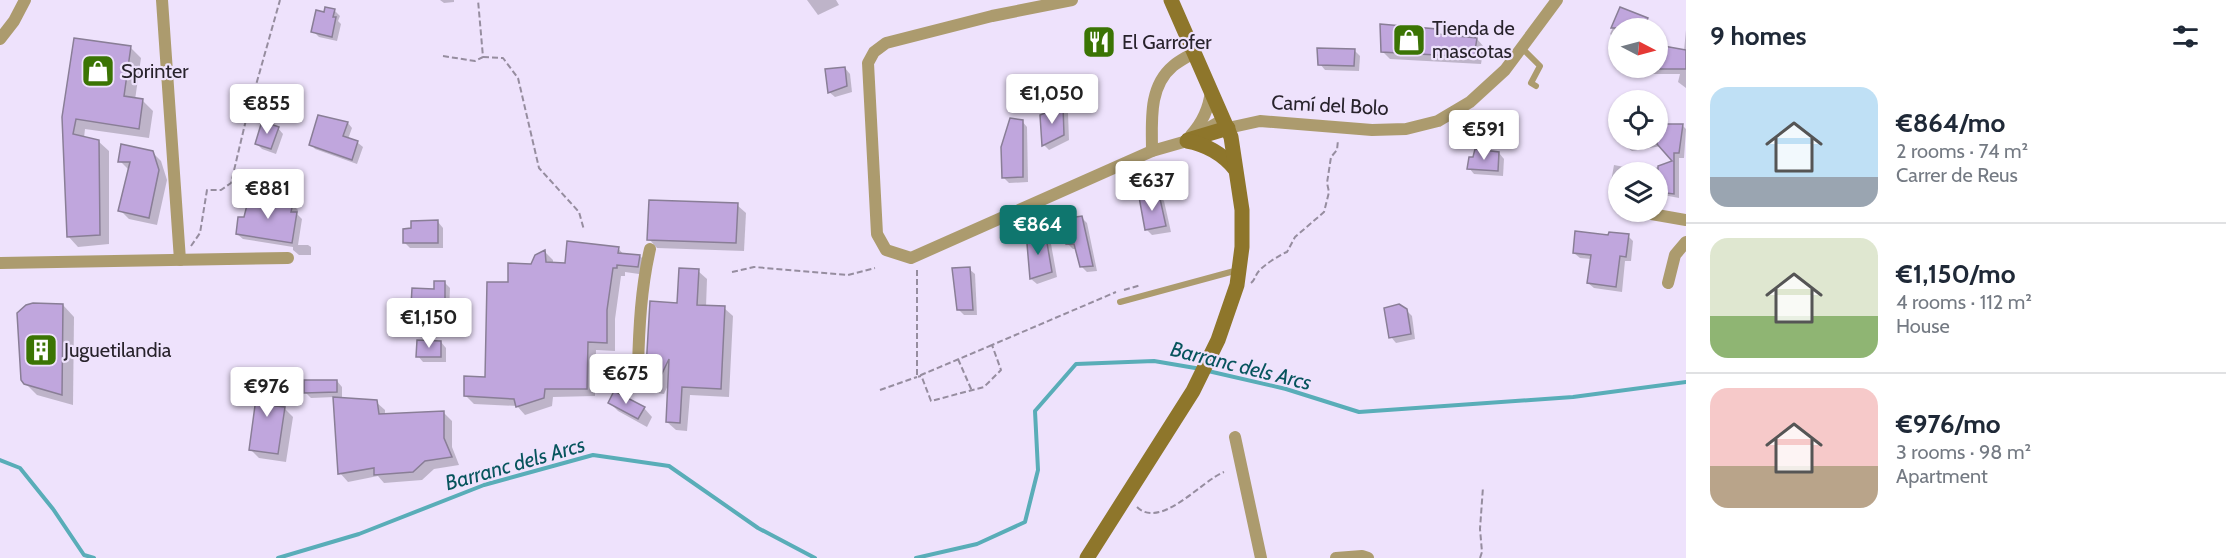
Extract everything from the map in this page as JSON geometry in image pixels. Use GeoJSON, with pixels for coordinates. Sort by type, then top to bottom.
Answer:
{"type":"FeatureCollection","features":[{"type":"Feature","properties":{"kind":"street"},"geometry":{"type":"LineString","coordinates":[[0,39],[14,21],[25,0]]}},
{"type":"Feature","properties":{"kind":"street"},"geometry":{"type":"LineString","coordinates":[[162,0],[181,260]]}},
{"type":"Feature","properties":{"kind":"street"},"geometry":{"type":"LineString","coordinates":[[1072,0],[992,16],[886,43],[874,52],[868,63],[877,234],[886,250],[914,263],[1152,151],[1187,141],[1226,123]]}},
{"type":"Feature","properties":{"kind":"street"},"geometry":{"type":"LineString","coordinates":[[1088,558],[1193,391],[1218,340],[1237,285],[1242,247],[1242,210],[1231,137],[1171,0]]}},
{"type":"Feature","properties":{"kind":"street","name":"Camí del Bolo"},"geometry":{"type":"LineString","coordinates":[[1226,123],[1260,121],[1364,130],[1406,129],[1438,121],[1470,102],[1505,70],[1557,0]]}},
{"type":"Feature","properties":{"kind":"street"},"geometry":{"type":"LineString","coordinates":[[1152,151],[1152,116],[1156,89],[1172,67],[1193,53]]}},
{"type":"Feature","properties":{"kind":"street"},"geometry":{"type":"LineString","coordinates":[[1187,141],[1206,113],[1210,104],[1211,91]]}},
{"type":"Feature","properties":{"kind":"street"},"geometry":{"type":"LineString","coordinates":[[1187,141],[1212,150],[1228,160],[1235,169]]}},
{"type":"Feature","properties":{"kind":"street"},"geometry":{"type":"LineString","coordinates":[[1668,217],[1686,220]]}},
{"type":"Feature","properties":{"kind":"street"},"geometry":{"type":"LineString","coordinates":[[1668,283],[1675,255],[1686,242]]}},
{"type":"Feature","properties":{"kind":"street"},"geometry":{"type":"LineString","coordinates":[[638,368],[641,304],[650,249]]}},
{"type":"Feature","properties":{"kind":"street"},"geometry":{"type":"LineString","coordinates":[[0,262],[288,258]]}},
{"type":"Feature","properties":{"kind":"street"},"geometry":{"type":"LineString","coordinates":[[1235,437],[1261,558]]}},
{"type":"Feature","properties":{"kind":"street"},"geometry":{"type":"LineString","coordinates":[[1336,558],[1362,556],[1368,558]]}},
{"type":"Feature","properties":{"kind":"lane"},"geometry":{"type":"LineString","coordinates":[[1522,48],[1540,66],[1532,83],[1536,86]]}},
{"type":"Feature","properties":{"kind":"lane"},"geometry":{"type":"LineString","coordinates":[[1120,302],[1239,270]]}},
{"type":"Feature","properties":{"kind":"path"},"geometry":{"type":"LineString","coordinates":[[181,260],[200,233],[207,190],[221,190],[231,183],[244,124],[280,0]]}},
{"type":"Feature","properties":{"kind":"path"},"geometry":{"type":"LineString","coordinates":[[478,0],[483,57]]}},
{"type":"Feature","properties":{"kind":"path"},"geometry":{"type":"LineString","coordinates":[[442,56],[475,61],[483,57],[503,58],[518,78],[539,168],[579,212],[584,230]]}},
{"type":"Feature","properties":{"kind":"path"},"geometry":{"type":"LineString","coordinates":[[1245,286],[1256,279],[1257,272],[1278,255],[1287,252],[1295,237],[1324,212],[1329,192],[1327,183],[1332,157],[1337,150],[1338,134]]}},
{"type":"Feature","properties":{"kind":"path"},"geometry":{"type":"LineString","coordinates":[[914,263],[917,377]]}},
{"type":"Feature","properties":{"kind":"path"},"geometry":{"type":"LineString","coordinates":[[732,272],[754,267],[848,275],[875,268]]}},
{"type":"Feature","properties":{"kind":"path"},"geometry":{"type":"LineString","coordinates":[[880,390],[917,377],[1105,296],[1141,285],[1147,296]]}},
{"type":"Feature","properties":{"kind":"path"},"geometry":{"type":"LineString","coordinates":[[921,375],[931,401],[984,387],[1001,370],[992,345]]}},
{"type":"Feature","properties":{"kind":"path"},"geometry":{"type":"LineString","coordinates":[[958,359],[972,391]]}},
{"type":"Feature","properties":{"kind":"path"},"geometry":{"type":"LineString","coordinates":[[1126,496],[1140,510],[1158,513],[1173,507],[1212,476],[1224,472]]}},
{"type":"Feature","properties":{"kind":"path"},"geometry":{"type":"LineString","coordinates":[[1480,558],[1483,487]]}},
{"type":"Feature","properties":{"kind":"building"},"geometry":{"type":"Polygon","coordinates":[[[325,7],[335,9],[333,17],[336,17],[332,37],[311,32],[316,10],[324,12],[325,7]]]}},
{"type":"Feature","properties":{"kind":"building"},"geometry":{"type":"Polygon","coordinates":[[[1620,7],[1648,18],[1615,18],[1620,7]]]}},
{"type":"Feature","properties":{"kind":"building","name":"Tienda de mascotas"},"geometry":{"type":"Polygon","coordinates":[[[1380,24],[1437,29],[1437,34],[1477,38],[1474,57],[1381,52],[1380,24]]]}},
{"type":"Feature","properties":{"kind":"building"},"geometry":{"type":"Polygon","coordinates":[[[74,38],[131,46],[124,96],[143,99],[139,129],[76,119],[73,134],[99,140],[100,235],[67,237],[62,117],[74,38]]]}},
{"type":"Feature","properties":{"kind":"building"},"geometry":{"type":"Polygon","coordinates":[[[1668,47],[1686,50],[1686,69],[1668,69],[1668,47]]]}},
{"type":"Feature","properties":{"kind":"building"},"geometry":{"type":"Polygon","coordinates":[[[1317,48],[1355,49],[1354,66],[1318,65],[1317,48]]]}},
{"type":"Feature","properties":{"kind":"building"},"geometry":{"type":"Polygon","coordinates":[[[845,67],[847,86],[828,93],[825,69],[845,67]]]}},
{"type":"Feature","properties":{"kind":"building"},"geometry":{"type":"Polygon","coordinates":[[[1063,106],[1064,135],[1042,146],[1040,115],[1063,106]]]}},
{"type":"Feature","properties":{"kind":"building"},"geometry":{"type":"Polygon","coordinates":[[[318,115],[348,122],[343,136],[358,141],[352,160],[309,145],[318,115]]]}},
{"type":"Feature","properties":{"kind":"building"},"geometry":{"type":"Polygon","coordinates":[[[1010,118],[1023,120],[1023,177],[1002,178],[1001,147],[1010,118]]]}},
{"type":"Feature","properties":{"kind":"building"},"geometry":{"type":"Polygon","coordinates":[[[262,121],[279,127],[271,149],[255,144],[262,121]]]}},
{"type":"Feature","properties":{"kind":"building"},"geometry":{"type":"Polygon","coordinates":[[[1668,124],[1683,124],[1679,153],[1674,153],[1674,194],[1668,193],[1668,162],[1672,161],[1662,150],[1668,150],[1668,124]]]}},
{"type":"Feature","properties":{"kind":"building"},"geometry":{"type":"Polygon","coordinates":[[[121,144],[153,151],[159,170],[149,218],[118,211],[130,162],[118,162],[121,144]]]}},
{"type":"Feature","properties":{"kind":"building"},"geometry":{"type":"Polygon","coordinates":[[[1475,149],[1499,152],[1498,171],[1467,169],[1469,157],[1473,157],[1475,149]]]}},
{"type":"Feature","properties":{"kind":"building"},"geometry":{"type":"Polygon","coordinates":[[[1159,194],[1166,226],[1145,230],[1139,197],[1159,194]]]}},
{"type":"Feature","properties":{"kind":"building"},"geometry":{"type":"Polygon","coordinates":[[[249,197],[293,203],[291,212],[297,212],[292,243],[236,234],[238,217],[244,217],[249,197]]]}},
{"type":"Feature","properties":{"kind":"building"},"geometry":{"type":"Polygon","coordinates":[[[649,200],[738,203],[736,243],[647,240],[649,200]]]}},
{"type":"Feature","properties":{"kind":"building"},"geometry":{"type":"Polygon","coordinates":[[[1082,216],[1093,266],[1080,267],[1074,244],[1066,244],[1062,219],[1082,216]]]}},
{"type":"Feature","properties":{"kind":"building"},"geometry":{"type":"Polygon","coordinates":[[[438,220],[438,243],[403,243],[403,229],[411,228],[411,221],[438,220]]]}},
{"type":"Feature","properties":{"kind":"building"},"geometry":{"type":"Polygon","coordinates":[[[1575,231],[1608,235],[1609,232],[1629,234],[1626,257],[1620,256],[1616,287],[1587,283],[1591,255],[1573,253],[1575,231]]]}},
{"type":"Feature","properties":{"kind":"building"},"geometry":{"type":"Polygon","coordinates":[[[1026,232],[1046,237],[1052,272],[1030,279],[1026,232]]]}},
{"type":"Feature","properties":{"kind":"building"},"geometry":{"type":"Polygon","coordinates":[[[567,241],[619,247],[618,253],[640,255],[638,267],[617,265],[617,268],[613,268],[607,310],[607,343],[588,342],[587,389],[545,389],[544,398],[516,407],[514,399],[464,396],[464,376],[485,377],[487,282],[508,282],[508,263],[531,264],[535,255],[545,250],[546,262],[565,263],[567,241]]]}},
{"type":"Feature","properties":{"kind":"building"},"geometry":{"type":"Polygon","coordinates":[[[970,267],[973,310],[957,310],[952,268],[970,267]]]}},
{"type":"Feature","properties":{"kind":"building"},"geometry":{"type":"Polygon","coordinates":[[[679,268],[699,269],[697,305],[725,306],[721,389],[682,387],[680,423],[666,422],[669,359],[656,386],[645,385],[650,301],[677,303],[679,268]]]}},
{"type":"Feature","properties":{"kind":"building"},"geometry":{"type":"Polygon","coordinates":[[[434,281],[445,281],[445,306],[411,306],[412,288],[434,289],[434,281]]]}},
{"type":"Feature","properties":{"kind":"building","name":"Juguetilandia"},"geometry":{"type":"Polygon","coordinates":[[[33,303],[63,304],[62,395],[24,384],[21,380],[17,313],[26,305],[33,303]]]}},
{"type":"Feature","properties":{"kind":"building"},"geometry":{"type":"Polygon","coordinates":[[[1399,304],[1407,309],[1411,334],[1389,338],[1384,308],[1399,304]]]}},
{"type":"Feature","properties":{"kind":"building"},"geometry":{"type":"Polygon","coordinates":[[[417,340],[441,341],[441,357],[416,357],[417,340]]]}},
{"type":"Feature","properties":{"kind":"building"},"geometry":{"type":"Polygon","coordinates":[[[259,376],[279,379],[276,406],[285,407],[278,454],[249,450],[259,376]]]}},
{"type":"Feature","properties":{"kind":"building"},"geometry":{"type":"Polygon","coordinates":[[[304,380],[337,380],[337,392],[304,393],[304,380]]]}},
{"type":"Feature","properties":{"kind":"building"},"geometry":{"type":"Polygon","coordinates":[[[614,391],[645,407],[638,419],[608,403],[614,391]]]}},
{"type":"Feature","properties":{"kind":"building"},"geometry":{"type":"Polygon","coordinates":[[[333,397],[377,400],[379,414],[444,411],[444,438],[452,457],[425,461],[413,472],[374,475],[374,468],[338,474],[333,397]]]}},
{"type":"Feature","properties":{"kind":"waterway","name":"Barranc dels Arcs"},"geometry":{"type":"LineString","coordinates":[[916,558],[977,544],[1025,522],[1038,470],[1035,411],[1076,364],[1154,361],[1201,369]]}},
{"type":"Feature","properties":{"kind":"waterway","name":"Barranc dels Arcs"},"geometry":{"type":"LineString","coordinates":[[1208,371],[1286,389],[1359,412],[1573,397],[1686,382]]}},
{"type":"Feature","properties":{"kind":"waterway","name":"Barranc dels Arcs"},"geometry":{"type":"LineString","coordinates":[[278,558],[359,534],[484,485],[593,455],[669,466],[758,528],[815,558]]}},
{"type":"Feature","properties":{"kind":"waterway","name":"Barranc dels Arcs"},"geometry":{"type":"LineString","coordinates":[[0,460],[20,468],[53,509],[84,555],[94,558]]}},
{"type":"Feature","properties":{"kind":"place","name":"Tienda de mascotas"},"geometry":{"type":"Point","coordinates":[1409,40]}},
{"type":"Feature","properties":{"kind":"place","name":"El Garrofer"},"geometry":{"type":"Point","coordinates":[1099,42]}},
{"type":"Feature","properties":{"kind":"place","name":"Sprinter"},"geometry":{"type":"Point","coordinates":[98,71]}},
{"type":"Feature","properties":{"kind":"place","name":"Juguetilandia"},"geometry":{"type":"Point","coordinates":[41,350]}}]}
